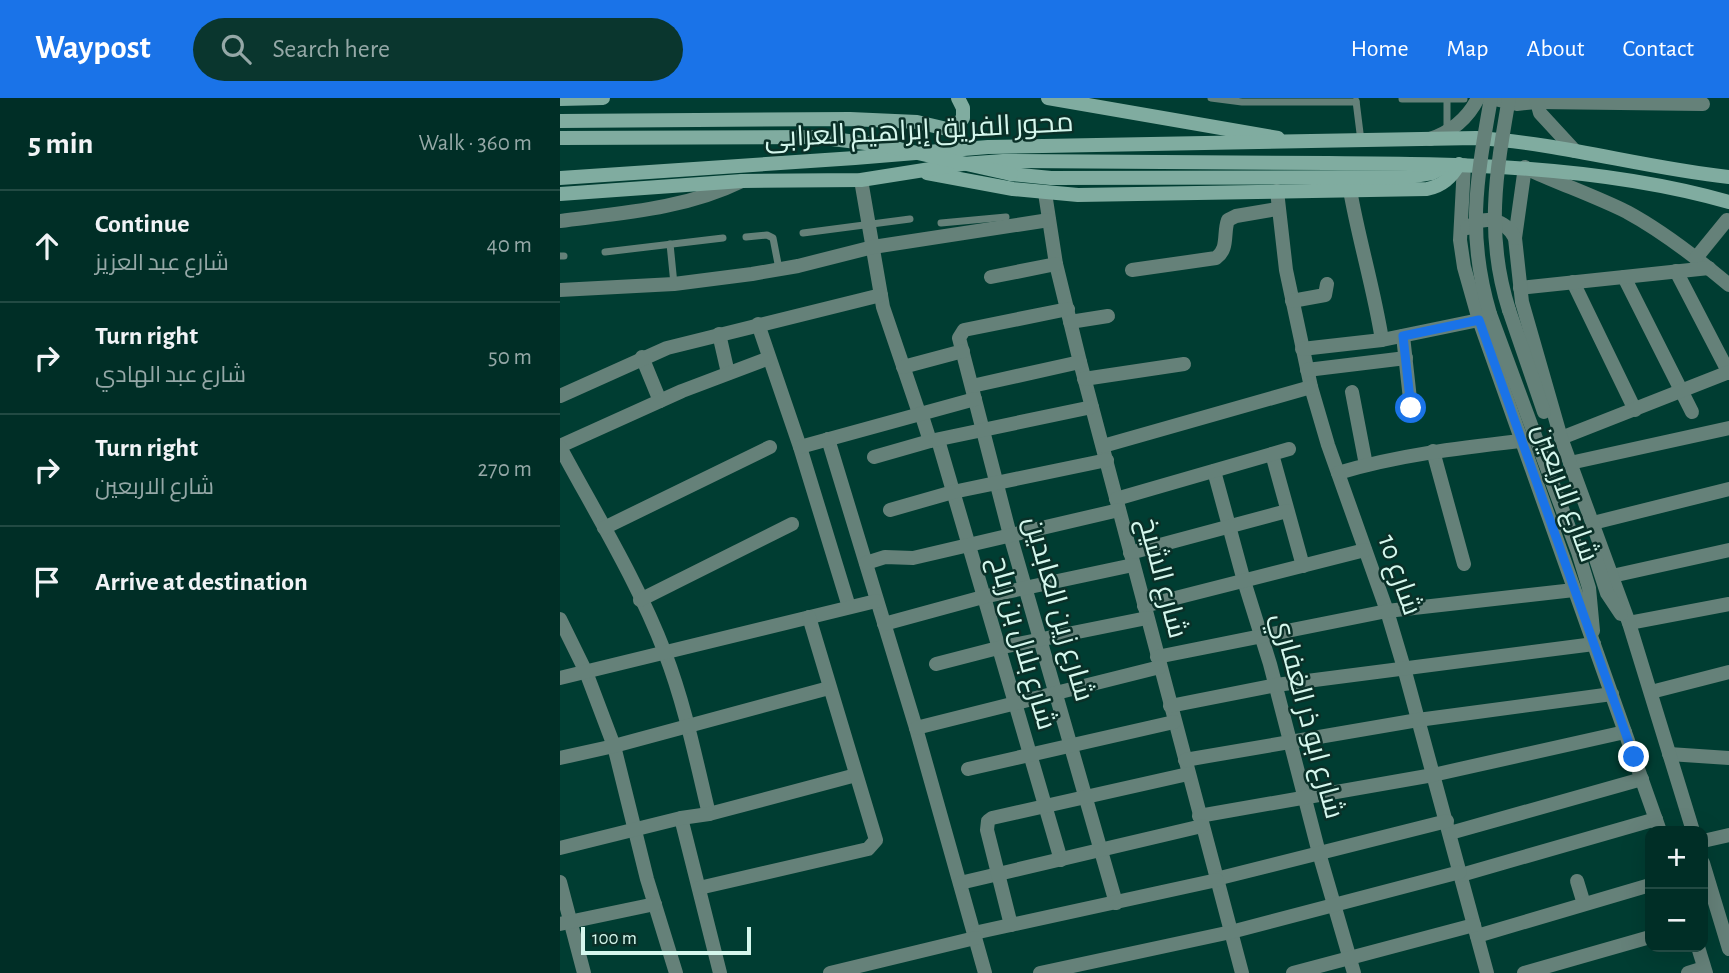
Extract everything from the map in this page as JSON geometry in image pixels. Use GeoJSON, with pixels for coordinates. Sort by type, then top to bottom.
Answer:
{"type":"FeatureCollection","features":[{"type":"Feature","properties":{"kind":"main road"},"geometry":{"type":"LineString","coordinates":[[560,99],[603,98]]}},
{"type":"Feature","properties":{"kind":"main road"},"geometry":{"type":"LineString","coordinates":[[560,121],[850,119],[917,121],[951,129],[958,125],[963,117],[963,107],[958,98]]}},
{"type":"Feature","properties":{"kind":"main road"},"geometry":{"type":"LineString","coordinates":[[1048,98],[1241,130],[1300,143]]}},
{"type":"Feature","properties":{"kind":"main road"},"geometry":{"type":"LineString","coordinates":[[850,119],[859,137],[855,158]]}},
{"type":"Feature","properties":{"kind":"main road"},"geometry":{"type":"LineString","coordinates":[[560,138],[815,137],[882,145],[1011,174],[1071,179],[1408,177],[1432,173],[1457,164]]}},
{"type":"Feature","properties":{"kind":"main road","name":"محور الفريق إبراهيم العرابى"},"geometry":{"type":"LineString","coordinates":[[560,178],[1023,146],[1426,140],[1501,140],[1729,177]]}},
{"type":"Feature","properties":{"kind":"main road","name":"محور الفريق إبراهيم العرابى"},"geometry":{"type":"LineString","coordinates":[[560,194],[743,181],[861,180],[1003,161],[1457,164],[1525,167],[1632,180],[1729,202]]}},
{"type":"Feature","properties":{"kind":"main road"},"geometry":{"type":"LineString","coordinates":[[919,171],[981,184],[1045,193],[1094,195],[1432,188],[1449,178],[1457,164]]}},
{"type":"Feature","properties":{"kind":"street"},"geometry":{"type":"LineString","coordinates":[[1170,706],[1276,685],[1594,644],[1592,607],[1584,570],[1484,317],[1475,215],[1479,161],[1491,98],[1517,104],[1536,100],[1669,101],[1703,104]]}},
{"type":"Feature","properties":{"kind":"street"},"geometry":{"type":"LineString","coordinates":[[1509,98],[1497,164],[1493,215],[1498,267],[1509,310],[1607,593],[1629,623],[1729,604]]}},
{"type":"Feature","properties":{"kind":"street"},"geometry":{"type":"LineString","coordinates":[[1426,140],[1447,131],[1465,117],[1471,99]]}},
{"type":"Feature","properties":{"kind":"street"},"geometry":{"type":"LineString","coordinates":[[1536,100],[1548,124],[1575,151]]}},
{"type":"Feature","properties":{"kind":"street","name":"شارع الاربعين"},"geometry":{"type":"LineString","coordinates":[[1457,164],[1460,240],[1464,267],[1484,317],[1520,441],[1658,825]]}},
{"type":"Feature","properties":{"kind":"street"},"geometry":{"type":"LineString","coordinates":[[1525,167],[1626,212],[1654,228],[1729,285]]}},
{"type":"Feature","properties":{"kind":"street","name":"شارع الاربعين"},"geometry":{"type":"LineString","coordinates":[[1525,167],[1515,238],[1520,288],[1561,438],[1629,623],[1692,826]]}},
{"type":"Feature","properties":{"kind":"street","name":"شارع بلال بن رباح"},"geometry":{"type":"LineString","coordinates":[[861,180],[883,307],[920,413],[934,440],[953,492],[1061,860]]}},
{"type":"Feature","properties":{"kind":"street"},"geometry":{"type":"LineString","coordinates":[[560,221],[680,204],[712,195],[743,181]]}},
{"type":"Feature","properties":{"kind":"street"},"geometry":{"type":"LineString","coordinates":[[1350,190],[1357,234],[1377,304],[1382,340]]}},
{"type":"Feature","properties":{"kind":"street","name":"شارع 10"},"geometry":{"type":"LineString","coordinates":[[1277,191],[1292,301],[1311,387],[1404,667],[1487,973]]}},
{"type":"Feature","properties":{"kind":"street","name":"شارع الشيخ"},"geometry":{"type":"LineString","coordinates":[[1045,193],[1056,264],[1084,379],[1242,973]]}},
{"type":"Feature","properties":{"kind":"street"},"geometry":{"type":"LineString","coordinates":[[1132,270],[1216,258],[1222,254],[1225,247],[1224,229],[1228,220],[1236,216],[1278,209]]}},
{"type":"Feature","properties":{"kind":"street"},"geometry":{"type":"LineString","coordinates":[[560,290],[674,284],[779,270],[980,225],[1049,220]]}},
{"type":"Feature","properties":{"kind":"street"},"geometry":{"type":"LineString","coordinates":[[1460,240],[1473,224],[1487,220],[1501,222],[1515,238]]}},
{"type":"Feature","properties":{"kind":"street"},"geometry":{"type":"LineString","coordinates":[[1696,258],[1727,220]]}},
{"type":"Feature","properties":{"kind":"street"},"geometry":{"type":"LineString","coordinates":[[991,277],[1056,264]]}},
{"type":"Feature","properties":{"kind":"street"},"geometry":{"type":"LineString","coordinates":[[1520,288],[1709,268]]}},
{"type":"Feature","properties":{"kind":"street"},"geometry":{"type":"LineString","coordinates":[[1561,438],[1729,373],[1676,271]]}},
{"type":"Feature","properties":{"kind":"street"},"geometry":{"type":"LineString","coordinates":[[1624,277],[1692,412]]}},
{"type":"Feature","properties":{"kind":"street"},"geometry":{"type":"LineString","coordinates":[[1573,282],[1635,410]]}},
{"type":"Feature","properties":{"kind":"street"},"geometry":{"type":"LineString","coordinates":[[1292,301],[1325,295],[1327,284]]}},
{"type":"Feature","properties":{"kind":"street"},"geometry":{"type":"LineString","coordinates":[[560,396],[642,358],[719,334],[881,295]]}},
{"type":"Feature","properties":{"kind":"street"},"geometry":{"type":"LineString","coordinates":[[1069,315],[1108,316]]}},
{"type":"Feature","properties":{"kind":"street","name":"شارع زين العابدين"},"geometry":{"type":"LineString","coordinates":[[1069,315],[964,330],[959,338],[1010,535],[1057,692],[1115,903]]}},
{"type":"Feature","properties":{"kind":"street"},"geometry":{"type":"LineString","coordinates":[[1302,349],[1382,340],[1484,317]]}},
{"type":"Feature","properties":{"kind":"street"},"geometry":{"type":"LineString","coordinates":[[758,324],[800,447],[849,607]]}},
{"type":"Feature","properties":{"kind":"street"},"geometry":{"type":"LineString","coordinates":[[719,334],[728,373]]}},
{"type":"Feature","properties":{"kind":"street"},"geometry":{"type":"LineString","coordinates":[[1403,336],[1411,408]]}},
{"type":"Feature","properties":{"kind":"street"},"geometry":{"type":"LineString","coordinates":[[903,367],[962,351]]}},
{"type":"Feature","properties":{"kind":"street"},"geometry":{"type":"LineString","coordinates":[[642,358],[660,401]]}},
{"type":"Feature","properties":{"kind":"street"},"geometry":{"type":"LineString","coordinates":[[709,814],[688,725],[665,653],[604,528],[560,447],[660,401],[769,358]]}},
{"type":"Feature","properties":{"kind":"street"},"geometry":{"type":"LineString","coordinates":[[1307,370],[1406,359]]}},
{"type":"Feature","properties":{"kind":"street"},"geometry":{"type":"LineString","coordinates":[[800,447],[920,413],[973,392],[1080,362]]}},
{"type":"Feature","properties":{"kind":"street"},"geometry":{"type":"LineString","coordinates":[[1084,379],[1184,364]]}},
{"type":"Feature","properties":{"kind":"street"},"geometry":{"type":"LineString","coordinates":[[890,510],[1105,453],[1311,387]]}},
{"type":"Feature","properties":{"kind":"street"},"geometry":{"type":"LineString","coordinates":[[1352,392],[1366,465]]}},
{"type":"Feature","properties":{"kind":"street"},"geometry":{"type":"LineString","coordinates":[[874,457],[934,440],[1092,407]]}},
{"type":"Feature","properties":{"kind":"street"},"geometry":{"type":"LineString","coordinates":[[1570,463],[1729,428]]}},
{"type":"Feature","properties":{"kind":"street"},"geometry":{"type":"LineString","coordinates":[[828,439],[916,728],[985,973]]}},
{"type":"Feature","properties":{"kind":"street"},"geometry":{"type":"LineString","coordinates":[[1338,473],[1433,451],[1520,441]]}},
{"type":"Feature","properties":{"kind":"street"},"geometry":{"type":"LineString","coordinates":[[604,528],[770,447]]}},
{"type":"Feature","properties":{"kind":"street"},"geometry":{"type":"LineString","coordinates":[[866,563],[885,557],[913,558],[1010,535],[1118,505],[1214,471],[1289,449]]}},
{"type":"Feature","properties":{"kind":"street"},"geometry":{"type":"LineString","coordinates":[[1433,451],[1464,564]]}},
{"type":"Feature","properties":{"kind":"street"},"geometry":{"type":"LineString","coordinates":[[1272,454],[1303,566]]}},
{"type":"Feature","properties":{"kind":"street","name":"شارع ابو ذر الغفاري"},"geometry":{"type":"LineString","coordinates":[[1214,471],[1276,685],[1319,853],[1352,966]]}},
{"type":"Feature","properties":{"kind":"street"},"geometry":{"type":"LineString","coordinates":[[1592,523],[1729,489]]}},
{"type":"Feature","properties":{"kind":"street"},"geometry":{"type":"LineString","coordinates":[[884,624],[1132,559],[1287,511]]}},
{"type":"Feature","properties":{"kind":"street"},"geometry":{"type":"LineString","coordinates":[[640,600],[792,524]]}},
{"type":"Feature","properties":{"kind":"street"},"geometry":{"type":"LineString","coordinates":[[936,664],[1041,640],[1145,612],[1244,580],[1366,550]]}},
{"type":"Feature","properties":{"kind":"street"},"geometry":{"type":"LineString","coordinates":[[1612,576],[1729,550]]}},
{"type":"Feature","properties":{"kind":"street"},"geometry":{"type":"LineString","coordinates":[[916,728],[1261,635],[1387,611],[1574,590]]}},
{"type":"Feature","properties":{"kind":"street"},"geometry":{"type":"LineString","coordinates":[[560,678],[876,601]]}},
{"type":"Feature","properties":{"kind":"street"},"geometry":{"type":"LineString","coordinates":[[699,888],[869,849],[876,840],[809,617]]}},
{"type":"Feature","properties":{"kind":"street"},"geometry":{"type":"LineString","coordinates":[[560,619],[586,672],[614,746],[676,973]]}},
{"type":"Feature","properties":{"kind":"street"},"geometry":{"type":"LineString","coordinates":[[1651,692],[1729,672]]}},
{"type":"Feature","properties":{"kind":"street"},"geometry":{"type":"LineString","coordinates":[[560,758],[829,688]]}},
{"type":"Feature","properties":{"kind":"street"},"geometry":{"type":"LineString","coordinates":[[1011,925],[987,830],[988,821],[992,818],[1086,797],[1186,767],[1290,741],[1418,720],[1612,694]]}},
{"type":"Feature","properties":{"kind":"street"},"geometry":{"type":"LineString","coordinates":[[968,769],[1174,722]]}},
{"type":"Feature","properties":{"kind":"street"},"geometry":{"type":"LineString","coordinates":[[960,883],[1101,850],[1200,821],[1305,796],[1433,775],[1625,732]]}},
{"type":"Feature","properties":{"kind":"street"},"geometry":{"type":"LineString","coordinates":[[1670,754],[1729,758]]}},
{"type":"Feature","properties":{"kind":"street"},"geometry":{"type":"LineString","coordinates":[[560,848],[636,828],[709,814],[856,775]]}},
{"type":"Feature","properties":{"kind":"street"},"geometry":{"type":"LineString","coordinates":[[830,973],[1011,925],[1217,880],[1319,853],[1448,827],[1642,779]]}},
{"type":"Feature","properties":{"kind":"street"},"geometry":{"type":"LineString","coordinates":[[681,818],[720,973]]}},
{"type":"Feature","properties":{"kind":"street"},"geometry":{"type":"LineString","coordinates":[[1040,973],[1231,932],[1334,904],[1658,825]]}},
{"type":"Feature","properties":{"kind":"street"},"geometry":{"type":"LineString","coordinates":[[1708,840],[1729,835]]}},
{"type":"Feature","properties":{"kind":"street"},"geometry":{"type":"LineString","coordinates":[[1708,880],[1729,949]]}},
{"type":"Feature","properties":{"kind":"street"},"geometry":{"type":"LineString","coordinates":[[1577,881],[1584,904]]}},
{"type":"Feature","properties":{"kind":"street"},"geometry":{"type":"LineString","coordinates":[[560,882],[565,923],[584,973]]}},
{"type":"Feature","properties":{"kind":"street"},"geometry":{"type":"LineString","coordinates":[[1293,973],[1352,966],[1475,930],[1645,886]]}},
{"type":"Feature","properties":{"kind":"street"},"geometry":{"type":"LineString","coordinates":[[565,923],[655,904]]}},
{"type":"Feature","properties":{"kind":"street"},"geometry":{"type":"LineString","coordinates":[[1524,973],[1645,938]]}},
{"type":"Feature","properties":{"kind":"street"},"geometry":{"type":"LineString","coordinates":[[1688,973],[1705,970],[1700,952]]}},
{"type":"Feature","properties":{"kind":"lane"},"geometry":{"type":"LineString","coordinates":[[1211,98],[1242,102],[1355,100],[1361,141]]}},
{"type":"Feature","properties":{"kind":"lane"},"geometry":{"type":"LineString","coordinates":[[1447,98],[1447,131]]}},
{"type":"Feature","properties":{"kind":"lane"},"geometry":{"type":"LineString","coordinates":[[1402,99],[1471,99]]}},
{"type":"Feature","properties":{"kind":"lane"},"geometry":{"type":"LineString","coordinates":[[941,223],[980,225],[1006,217]]}},
{"type":"Feature","properties":{"kind":"lane"},"geometry":{"type":"LineString","coordinates":[[803,233],[910,219]]}},
{"type":"Feature","properties":{"kind":"lane"},"geometry":{"type":"LineString","coordinates":[[746,237],[767,235],[773,238],[779,270]]}},
{"type":"Feature","properties":{"kind":"lane"},"geometry":{"type":"LineString","coordinates":[[605,252],[723,238]]}},
{"type":"Feature","properties":{"kind":"lane"},"geometry":{"type":"LineString","coordinates":[[670,244],[674,284]]}},
{"type":"Feature","properties":{"kind":"route"},"geometry":{"type":"LineString","coordinates":[[1411,408],[1403,336],[1479,320],[1634,757]]}}]}
